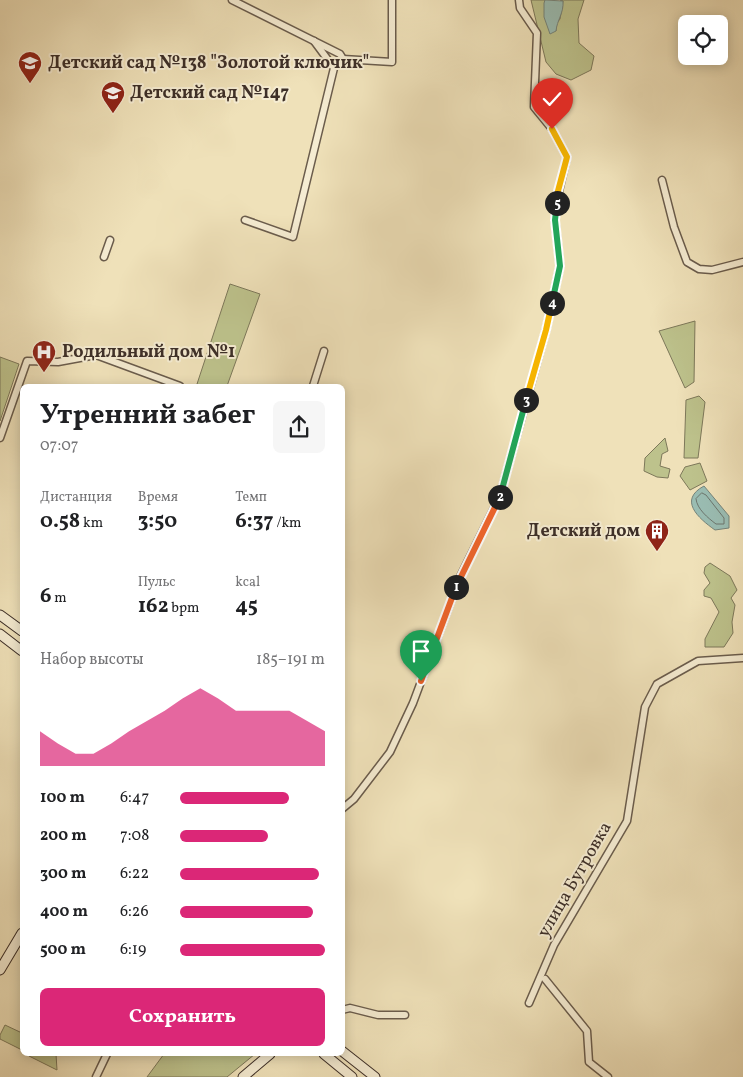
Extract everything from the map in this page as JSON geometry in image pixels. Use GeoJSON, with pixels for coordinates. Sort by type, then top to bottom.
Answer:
{"type":"FeatureCollection","features":[{"type":"Feature","properties":{"kind":"main road"},"geometry":{"type":"LineString","coordinates":[[0,615],[20,630]]}},
{"type":"Feature","properties":{"kind":"main road"},"geometry":{"type":"LineString","coordinates":[[0,634],[20,649]]}},
{"type":"Feature","properties":{"kind":"main road"},"geometry":{"type":"LineString","coordinates":[[0,970],[20,936]]}},
{"type":"Feature","properties":{"kind":"main road"},"geometry":{"type":"LineString","coordinates":[[345,1053],[375,1077]]}},
{"type":"Feature","properties":{"kind":"main road"},"geometry":{"type":"LineString","coordinates":[[243,1077],[268,1056]]}},
{"type":"Feature","properties":{"kind":"main road"},"geometry":{"type":"LineString","coordinates":[[326,1056],[352,1077]]}},
{"type":"Feature","properties":{"kind":"street"},"geometry":{"type":"LineString","coordinates":[[232,0],[340,54],[343,59]]}},
{"type":"Feature","properties":{"kind":"street"},"geometry":{"type":"LineString","coordinates":[[343,59],[392,62],[392,0]]}},
{"type":"Feature","properties":{"kind":"street"},"geometry":{"type":"LineString","coordinates":[[345,806],[354,799],[390,752],[413,703],[460,576],[500,496],[546,330],[560,266],[555,220],[558,191],[567,157],[552,129],[534,107],[536,33],[520,8],[519,0]]}},
{"type":"Feature","properties":{"kind":"street"},"geometry":{"type":"LineString","coordinates":[[314,41],[334,68]]}},
{"type":"Feature","properties":{"kind":"street"},"geometry":{"type":"LineString","coordinates":[[245,220],[293,237],[334,68],[337,68],[343,59]]}},
{"type":"Feature","properties":{"kind":"street"},"geometry":{"type":"LineString","coordinates":[[662,180],[674,227],[687,262],[699,269],[712,270],[743,262]]}},
{"type":"Feature","properties":{"kind":"street"},"geometry":{"type":"LineString","coordinates":[[104,257],[110,240]]}},
{"type":"Feature","properties":{"kind":"street"},"geometry":{"type":"LineString","coordinates":[[314,384],[324,350]]}},
{"type":"Feature","properties":{"kind":"street"},"geometry":{"type":"LineString","coordinates":[[0,438],[27,361],[58,362],[96,356],[174,384]]}},
{"type":"Feature","properties":{"kind":"street","name":"улица Бугровка"},"geometry":{"type":"LineString","coordinates":[[529,1003],[554,945],[626,821],[645,707],[657,684],[698,661],[743,658]]}},
{"type":"Feature","properties":{"kind":"street"},"geometry":{"type":"LineString","coordinates":[[545,979],[587,1031],[589,1062],[608,1077]]}},
{"type":"Feature","properties":{"kind":"street"},"geometry":{"type":"LineString","coordinates":[[345,1009],[350,1008],[378,1015],[405,1015]]}},
{"type":"Feature","properties":{"kind":"street"},"geometry":{"type":"LineString","coordinates":[[96,1077],[106,1056]]}},
{"type":"Feature","properties":{"kind":"green space"},"geometry":{"type":"Polygon","coordinates":[[[531,0],[545,0],[546,19],[556,31],[556,24],[560,19],[563,1],[560,0],[584,0],[578,19],[579,43],[594,56],[591,70],[571,80],[556,74],[546,62],[531,0]]]}},
{"type":"Feature","properties":{"kind":"green space"},"geometry":{"type":"Polygon","coordinates":[[[230,284],[260,294],[228,384],[197,384],[230,284]]]}},
{"type":"Feature","properties":{"kind":"green space"},"geometry":{"type":"Polygon","coordinates":[[[695,321],[694,382],[685,388],[659,331],[695,321]]]}},
{"type":"Feature","properties":{"kind":"green space"},"geometry":{"type":"Polygon","coordinates":[[[0,357],[19,364],[0,421],[0,357]]]}},
{"type":"Feature","properties":{"kind":"green space"},"geometry":{"type":"Polygon","coordinates":[[[699,396],[705,402],[698,458],[684,458],[686,400],[699,396]]]}},
{"type":"Feature","properties":{"kind":"green space"},"geometry":{"type":"Polygon","coordinates":[[[665,438],[668,451],[662,454],[660,466],[670,469],[668,478],[657,477],[644,471],[645,458],[665,438]]]}},
{"type":"Feature","properties":{"kind":"green space"},"geometry":{"type":"Polygon","coordinates":[[[700,463],[707,481],[690,490],[680,476],[685,467],[700,463]]]}},
{"type":"Feature","properties":{"kind":"green space"},"geometry":{"type":"Polygon","coordinates":[[[710,563],[730,576],[737,590],[731,598],[735,605],[732,622],[733,633],[724,647],[705,647],[705,639],[719,612],[711,598],[704,596],[704,590],[710,583],[704,573],[705,567],[710,563]]]}},
{"type":"Feature","properties":{"kind":"green space"},"geometry":{"type":"Polygon","coordinates":[[[5,1025],[20,1032],[20,1049],[0,1039],[5,1025]]]}},
{"type":"Feature","properties":{"kind":"green space"},"geometry":{"type":"Polygon","coordinates":[[[29,1056],[56,1056],[57,1070],[29,1056]]]}},
{"type":"Feature","properties":{"kind":"green space"},"geometry":{"type":"Polygon","coordinates":[[[163,1056],[253,1056],[227,1077],[147,1077],[163,1056]]]}},
{"type":"Feature","properties":{"kind":"water"},"geometry":{"type":"Polygon","coordinates":[[[545,0],[563,1],[556,31],[550,34],[544,17],[545,0]]]}},
{"type":"Feature","properties":{"kind":"water"},"geometry":{"type":"Polygon","coordinates":[[[704,486],[729,516],[729,528],[715,530],[702,520],[693,509],[692,497],[696,491],[704,486]]]}},
{"type":"Feature","properties":{"kind":"place","name":"Детский сад №138 \"Золотой ключик\""},"geometry":{"type":"Point","coordinates":[30,84]}},
{"type":"Feature","properties":{"kind":"place","name":"Детский сад №147"},"geometry":{"type":"Point","coordinates":[113,114]}},
{"type":"Feature","properties":{"kind":"place","name":"Родильный дом №1"},"geometry":{"type":"Point","coordinates":[44,373]}},
{"type":"Feature","properties":{"kind":"place","name":"Детский дом"},"geometry":{"type":"Point","coordinates":[657,552]}},
{"type":"Feature","properties":{"kind":"route"},"geometry":{"type":"LineString","coordinates":[[421,681],[460,576],[500,496],[546,330],[560,266],[555,220],[558,191],[567,157],[552,129]]}}]}
